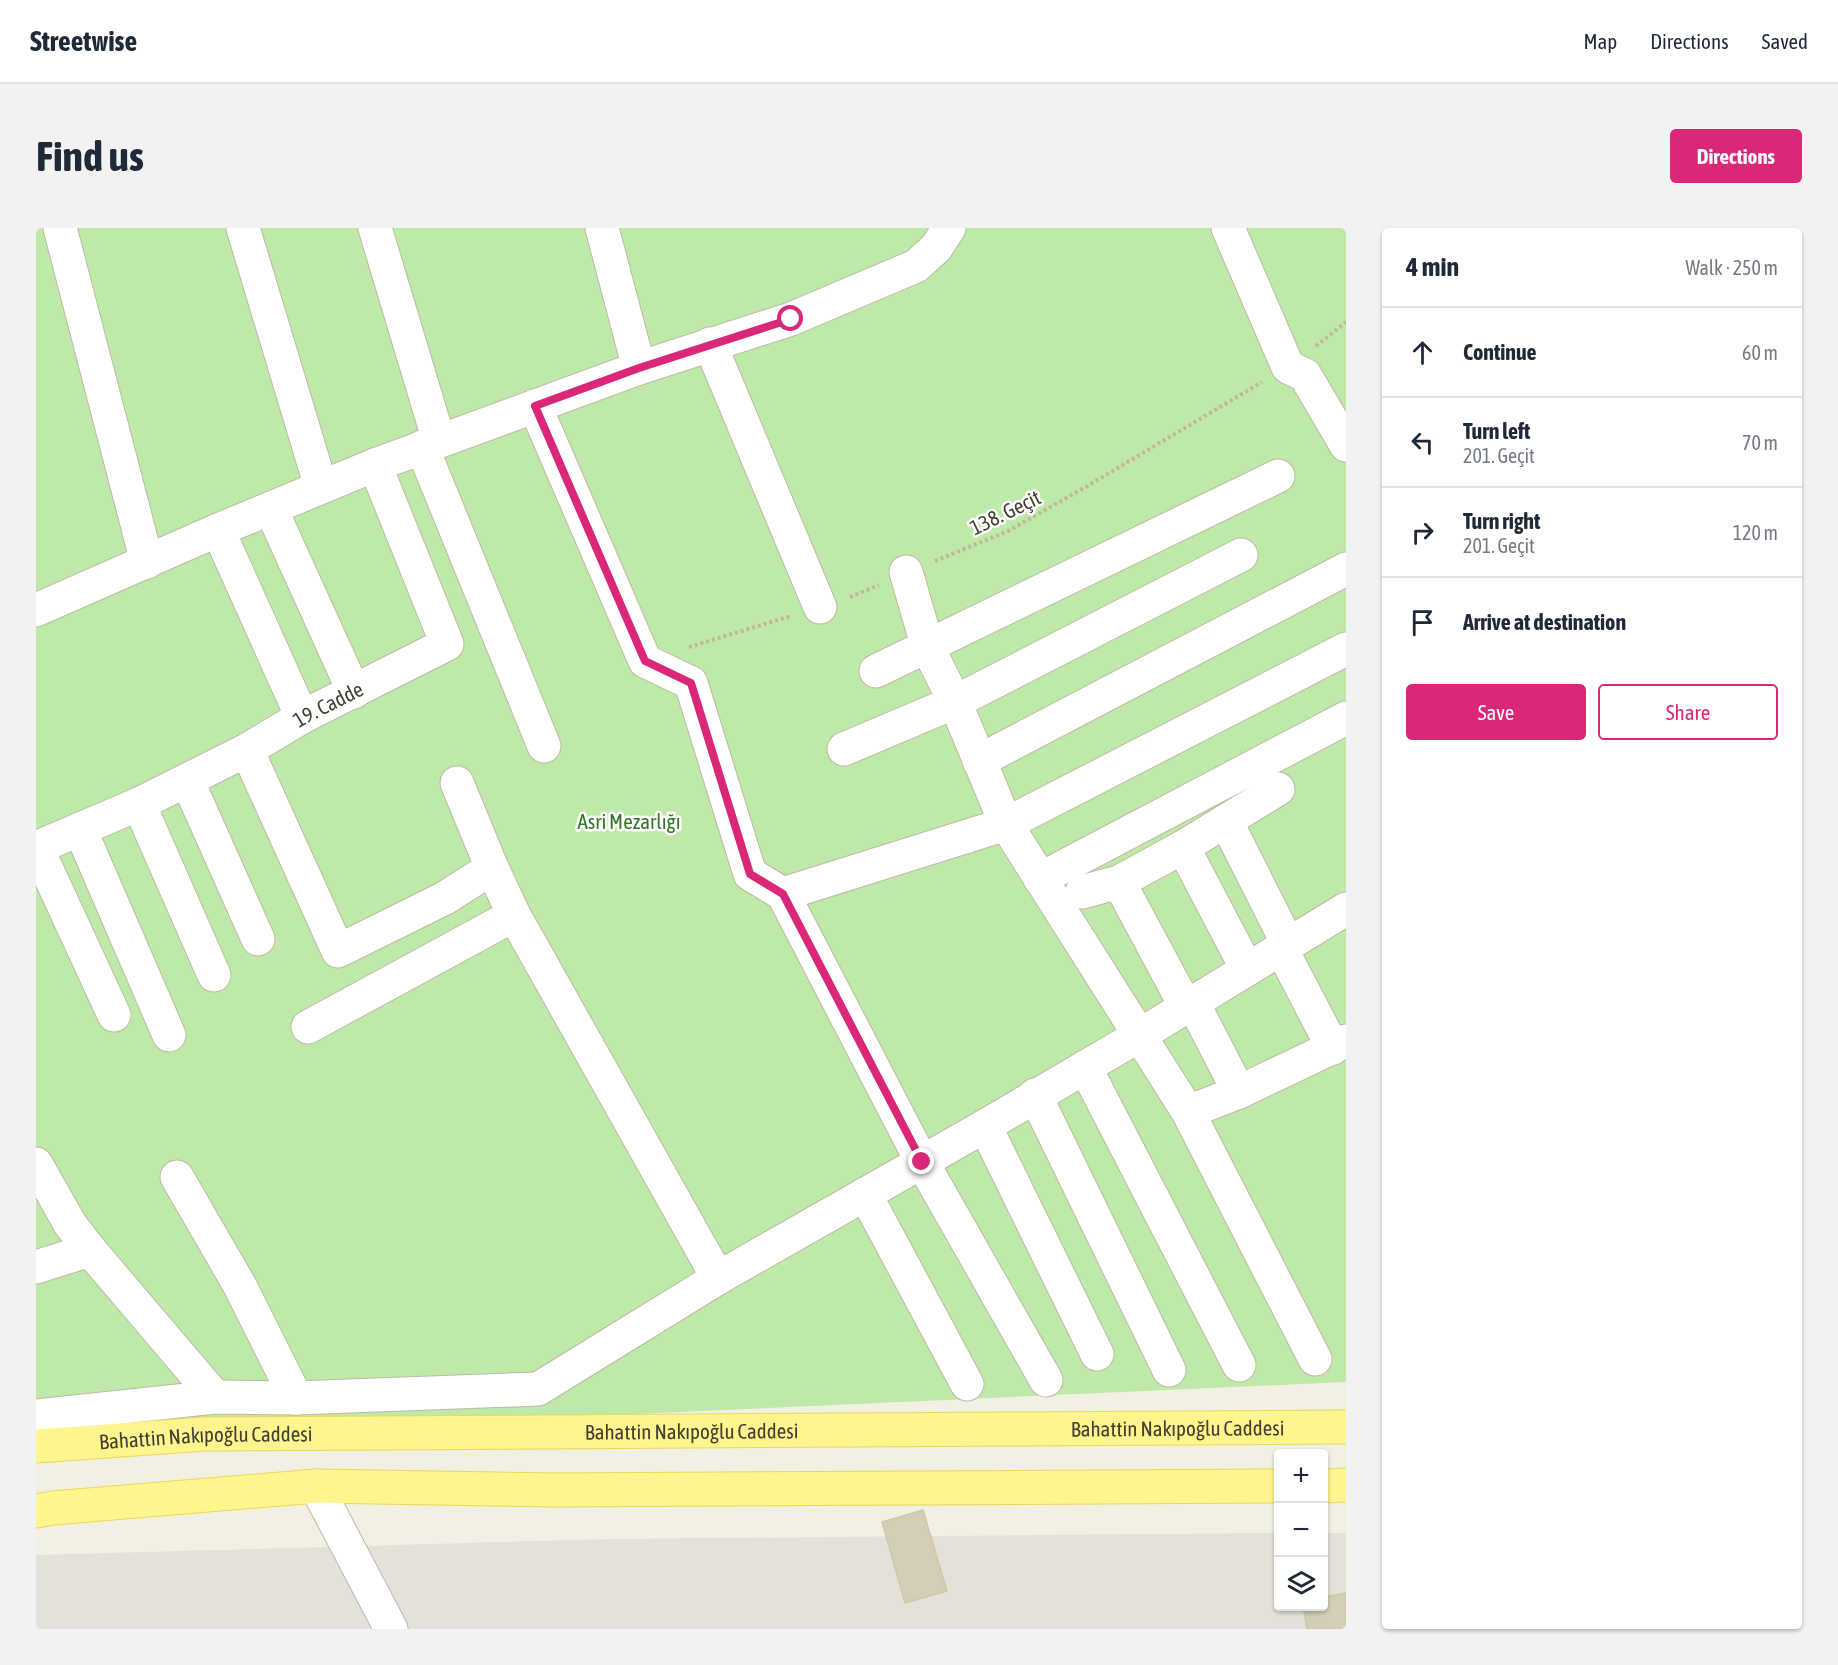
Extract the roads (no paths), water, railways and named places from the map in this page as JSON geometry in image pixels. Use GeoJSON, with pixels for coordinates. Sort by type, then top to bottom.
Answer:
{"type":"FeatureCollection","features":[{"type":"Feature","properties":{"kind":"main road","name":"Bahattin Nakıpoğlu Caddesi"},"geometry":{"type":"LineString","coordinates":[[36,1446],[205,1434],[1346,1427]]}},
{"type":"Feature","properties":{"kind":"main road"},"geometry":{"type":"LineString","coordinates":[[1328,1486],[1346,1485]]}},
{"type":"Feature","properties":{"kind":"main road"},"geometry":{"type":"LineString","coordinates":[[36,1511],[316,1486],[554,1490],[1274,1486]]}},
{"type":"Feature","properties":{"kind":"street"},"geometry":{"type":"LineString","coordinates":[[60,228],[147,562]]}},
{"type":"Feature","properties":{"kind":"street"},"geometry":{"type":"LineString","coordinates":[[243,228],[321,487]]}},
{"type":"Feature","properties":{"kind":"street"},"geometry":{"type":"LineString","coordinates":[[375,228],[430,444],[544,746]]}},
{"type":"Feature","properties":{"kind":"street"},"geometry":{"type":"LineString","coordinates":[[602,228],[639,368]]}},
{"type":"Feature","properties":{"kind":"street"},"geometry":{"type":"LineString","coordinates":[[36,610],[218,530],[375,465],[639,368],[791,319],[916,266],[936,248],[949,228]]}},
{"type":"Feature","properties":{"kind":"street"},"geometry":{"type":"LineString","coordinates":[[1228,228],[1288,367],[1305,375],[1341,426]]}},
{"type":"Feature","properties":{"kind":"street"},"geometry":{"type":"LineString","coordinates":[[710,344],[820,607]]}},
{"type":"Feature","properties":{"kind":"street"},"geometry":{"type":"LineString","coordinates":[[535,406],[645,661],[691,683],[750,874],[783,894],[922,1162],[1046,1380]]}},
{"type":"Feature","properties":{"kind":"street","name":"19. Cadde"},"geometry":{"type":"LineString","coordinates":[[36,848],[139,804],[247,750],[302,717],[447,644],[375,465]]}},
{"type":"Feature","properties":{"kind":"street"},"geometry":{"type":"LineString","coordinates":[[876,671],[928,648],[1278,476]]}},
{"type":"Feature","properties":{"kind":"street"},"geometry":{"type":"LineString","coordinates":[[271,509],[354,692]]}},
{"type":"Feature","properties":{"kind":"street"},"geometry":{"type":"LineString","coordinates":[[218,530],[302,717]]}},
{"type":"Feature","properties":{"kind":"street"},"geometry":{"type":"LineString","coordinates":[[844,749],[955,702],[1241,555]]}},
{"type":"Feature","properties":{"kind":"street"},"geometry":{"type":"LineString","coordinates":[[979,761],[1346,569]]}},
{"type":"Feature","properties":{"kind":"street"},"geometry":{"type":"LineString","coordinates":[[906,572],[928,648],[955,702],[1006,825],[1188,1112],[1315,1359]]}},
{"type":"Feature","properties":{"kind":"street"},"geometry":{"type":"LineString","coordinates":[[783,894],[1006,825],[1346,649]]}},
{"type":"Feature","properties":{"kind":"street"},"geometry":{"type":"LineString","coordinates":[[1041,879],[1346,718]]}},
{"type":"Feature","properties":{"kind":"street"},"geometry":{"type":"LineString","coordinates":[[247,750],[338,951],[445,898],[492,868]]}},
{"type":"Feature","properties":{"kind":"street"},"geometry":{"type":"LineString","coordinates":[[187,780],[258,939]]}},
{"type":"Feature","properties":{"kind":"street"},"geometry":{"type":"LineString","coordinates":[[458,783],[492,868],[514,915],[718,1278]]}},
{"type":"Feature","properties":{"kind":"street"},"geometry":{"type":"LineString","coordinates":[[1082,892],[1119,882],[1183,847],[1278,789]]}},
{"type":"Feature","properties":{"kind":"street"},"geometry":{"type":"LineString","coordinates":[[139,804],[214,975]]}},
{"type":"Feature","properties":{"kind":"street"},"geometry":{"type":"LineString","coordinates":[[1188,1112],[1239,1092],[1340,1045],[1285,946],[1226,821]]}},
{"type":"Feature","properties":{"kind":"street"},"geometry":{"type":"LineString","coordinates":[[80,829],[169,1035]]}},
{"type":"Feature","properties":{"kind":"street"},"geometry":{"type":"LineString","coordinates":[[1183,847],[1247,969]]}},
{"type":"Feature","properties":{"kind":"street"},"geometry":{"type":"LineString","coordinates":[[36,848],[114,1015]]}},
{"type":"Feature","properties":{"kind":"street"},"geometry":{"type":"LineString","coordinates":[[1119,882],[1239,1092]]}},
{"type":"Feature","properties":{"kind":"street"},"geometry":{"type":"LineString","coordinates":[[445,898],[468,940]]}},
{"type":"Feature","properties":{"kind":"street"},"geometry":{"type":"LineString","coordinates":[[36,1416],[215,1397],[296,1398],[538,1389],[718,1278],[1140,1035],[1346,909]]}},
{"type":"Feature","properties":{"kind":"street"},"geometry":{"type":"LineString","coordinates":[[308,1027],[514,915]]}},
{"type":"Feature","properties":{"kind":"street"},"geometry":{"type":"LineString","coordinates":[[1085,1067],[1239,1365]]}},
{"type":"Feature","properties":{"kind":"street"},"geometry":{"type":"LineString","coordinates":[[1035,1095],[1169,1370]]}},
{"type":"Feature","properties":{"kind":"street"},"geometry":{"type":"LineString","coordinates":[[985,1126],[1096,1354]]}},
{"type":"Feature","properties":{"kind":"street"},"geometry":{"type":"LineString","coordinates":[[36,1164],[70,1224],[215,1397]]}},
{"type":"Feature","properties":{"kind":"street"},"geometry":{"type":"LineString","coordinates":[[177,1177],[240,1286],[296,1398]]}},
{"type":"Feature","properties":{"kind":"street"},"geometry":{"type":"LineString","coordinates":[[865,1194],[967,1384]]}},
{"type":"Feature","properties":{"kind":"street"},"geometry":{"type":"LineString","coordinates":[[36,1267],[90,1250]]}},
{"type":"Feature","properties":{"kind":"street"},"geometry":{"type":"LineString","coordinates":[[316,1486],[392,1629]]}},
{"type":"Feature","properties":{"kind":"park label","name":"Asri Mezarlığı"},"geometry":{"type":"Point","coordinates":[629,821]}}]}
